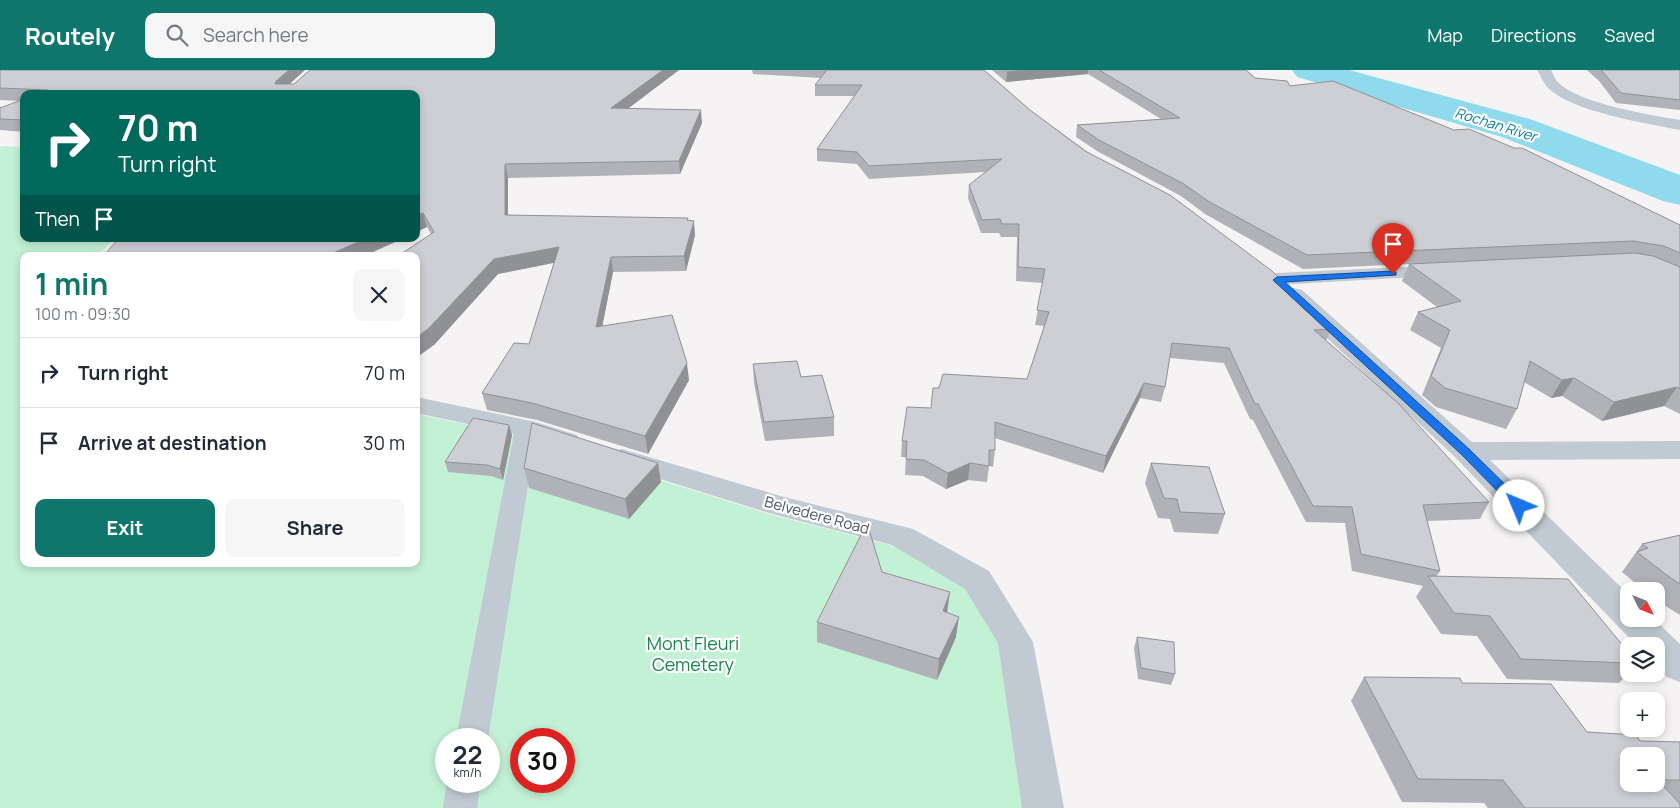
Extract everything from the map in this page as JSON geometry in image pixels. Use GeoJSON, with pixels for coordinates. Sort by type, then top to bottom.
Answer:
{"type":"FeatureCollection","features":[{"type":"Feature","properties":{"kind":"street"},"geometry":{"type":"LineString","coordinates":[[1544,70],[1552,84],[1567,94],[1628,113],[1680,125]]}},
{"type":"Feature","properties":{"kind":"street"},"geometry":{"type":"LineString","coordinates":[[1466,270],[1269,274],[1465,451],[1620,607]]}},
{"type":"Feature","properties":{"kind":"street","name":"Belvedere Road"},"geometry":{"type":"LineString","coordinates":[[420,406],[526,428],[780,506],[902,537],[978,580],[1015,642],[1043,808]]}},
{"type":"Feature","properties":{"kind":"street"},"geometry":{"type":"LineString","coordinates":[[1465,451],[1680,450]]}},
{"type":"Feature","properties":{"kind":"street"},"geometry":{"type":"LineString","coordinates":[[1641,628],[1680,667]]}},
{"type":"Feature","properties":{"kind":"lane"},"geometry":{"type":"LineString","coordinates":[[474,728],[526,428]]}},
{"type":"Feature","properties":{"kind":"lane"},"geometry":{"type":"LineString","coordinates":[[460,808],[462,793]]}},
{"type":"Feature","properties":{"kind":"green space","name":"Mont Fleuri Cemetery"},"geometry":{"type":"Polygon","coordinates":[[[0,147],[20,147],[20,242],[111,242],[101,252],[20,252],[20,567],[420,567],[420,415],[512,434],[772,515],[929,555],[995,613],[1023,808],[0,808],[0,147]]]}},
{"type":"Feature","properties":{"kind":"building"},"geometry":{"type":"Polygon","coordinates":[[[0,70],[289,70],[275,84],[294,84],[310,70],[663,70],[611,108],[701,110],[679,161],[505,164],[505,215],[688,218],[687,220],[694,221],[684,256],[611,257],[596,327],[672,315],[687,363],[645,436],[532,403],[482,393],[514,343],[529,344],[559,247],[494,259],[429,328],[420,335],[420,252],[404,252],[434,232],[423,213],[420,214],[420,90],[48,90],[0,88],[0,70]]]}},
{"type":"Feature","properties":{"kind":"building"},"geometry":{"type":"Polygon","coordinates":[[[827,70],[984,70],[1030,110],[1085,151],[1170,195],[1272,271],[1331,329],[1314,330],[1399,404],[1489,502],[1423,505],[1440,571],[1361,554],[1352,507],[1313,506],[1258,404],[1255,404],[1229,348],[1172,343],[1165,387],[1144,383],[1106,456],[995,422],[995,450],[989,450],[989,466],[970,463],[948,473],[924,460],[906,459],[907,441],[902,441],[907,407],[931,408],[933,388],[939,388],[943,374],[1027,379],[1049,312],[1037,310],[1045,269],[1018,267],[1019,224],[1002,224],[1000,219],[982,220],[969,185],[1002,159],[869,166],[857,152],[817,149],[862,85],[815,85],[827,70]]]}},
{"type":"Feature","properties":{"kind":"building"},"geometry":{"type":"Polygon","coordinates":[[[1005,70],[1024,70],[1007,72],[1005,70]]]}},
{"type":"Feature","properties":{"kind":"building"},"geometry":{"type":"Polygon","coordinates":[[[1099,70],[1246,70],[1255,78],[1287,81],[1290,86],[1333,81],[1454,130],[1469,129],[1514,148],[1522,148],[1680,225],[1680,253],[1664,246],[1633,241],[1307,255],[1208,201],[1184,184],[1099,140],[1077,125],[1180,118],[1099,70]]]}},
{"type":"Feature","properties":{"kind":"building"},"geometry":{"type":"Polygon","coordinates":[[[1601,70],[1680,70],[1680,100],[1621,93],[1601,70]]]}},
{"type":"Feature","properties":{"kind":"building"},"geometry":{"type":"Polygon","coordinates":[[[20,100],[20,120],[0,119],[0,108],[20,100]]]}},
{"type":"Feature","properties":{"kind":"building"},"geometry":{"type":"Polygon","coordinates":[[[115,242],[358,242],[335,252],[107,252],[115,242]]]}},
{"type":"Feature","properties":{"kind":"building"},"geometry":{"type":"Polygon","coordinates":[[[1635,253],[1653,256],[1680,267],[1680,389],[1677,387],[1614,402],[1574,378],[1562,380],[1530,361],[1517,409],[1445,388],[1431,376],[1450,330],[1418,312],[1461,301],[1409,264],[1635,253]]]}},
{"type":"Feature","properties":{"kind":"building"},"geometry":{"type":"Polygon","coordinates":[[[797,361],[801,377],[822,375],[834,417],[764,422],[753,364],[797,361]]]}},
{"type":"Feature","properties":{"kind":"building"},"geometry":{"type":"Polygon","coordinates":[[[473,418],[509,425],[500,469],[487,465],[445,462],[473,418]]]}},
{"type":"Feature","properties":{"kind":"building"},"geometry":{"type":"Polygon","coordinates":[[[532,423],[658,463],[625,499],[524,468],[532,423]]]}},
{"type":"Feature","properties":{"kind":"building"},"geometry":{"type":"Polygon","coordinates":[[[1151,463],[1209,467],[1225,514],[1180,512],[1177,499],[1164,498],[1151,463]]]}},
{"type":"Feature","properties":{"kind":"building"},"geometry":{"type":"Polygon","coordinates":[[[867,523],[882,572],[950,592],[943,611],[959,617],[939,659],[817,622],[867,523]]]}},
{"type":"Feature","properties":{"kind":"building"},"geometry":{"type":"Polygon","coordinates":[[[1680,535],[1680,584],[1637,552],[1648,548],[1642,544],[1680,535]]]}},
{"type":"Feature","properties":{"kind":"building"},"geometry":{"type":"Polygon","coordinates":[[[1428,576],[1568,579],[1620,642],[1620,663],[1521,659],[1490,616],[1454,613],[1428,576]]]}},
{"type":"Feature","properties":{"kind":"building"},"geometry":{"type":"Polygon","coordinates":[[[1137,637],[1174,642],[1175,674],[1141,668],[1137,637]]]}},
{"type":"Feature","properties":{"kind":"building"},"geometry":{"type":"Polygon","coordinates":[[[1364,677],[1460,678],[1462,683],[1551,684],[1587,732],[1620,734],[1620,737],[1637,737],[1640,741],[1680,742],[1680,780],[1665,780],[1665,747],[1620,747],[1620,792],[1665,792],[1665,788],[1680,804],[1680,808],[1525,808],[1503,780],[1418,779],[1364,677]]]}},
{"type":"Feature","properties":{"kind":"waterway","name":"Rochan River"},"geometry":{"type":"LineString","coordinates":[[1309,70],[1516,128],[1680,191]]}},
{"type":"Feature","properties":{"kind":"route"},"geometry":{"type":"LineString","coordinates":[[1393,274],[1277,280],[1465,451],[1519,506]]}}]}
